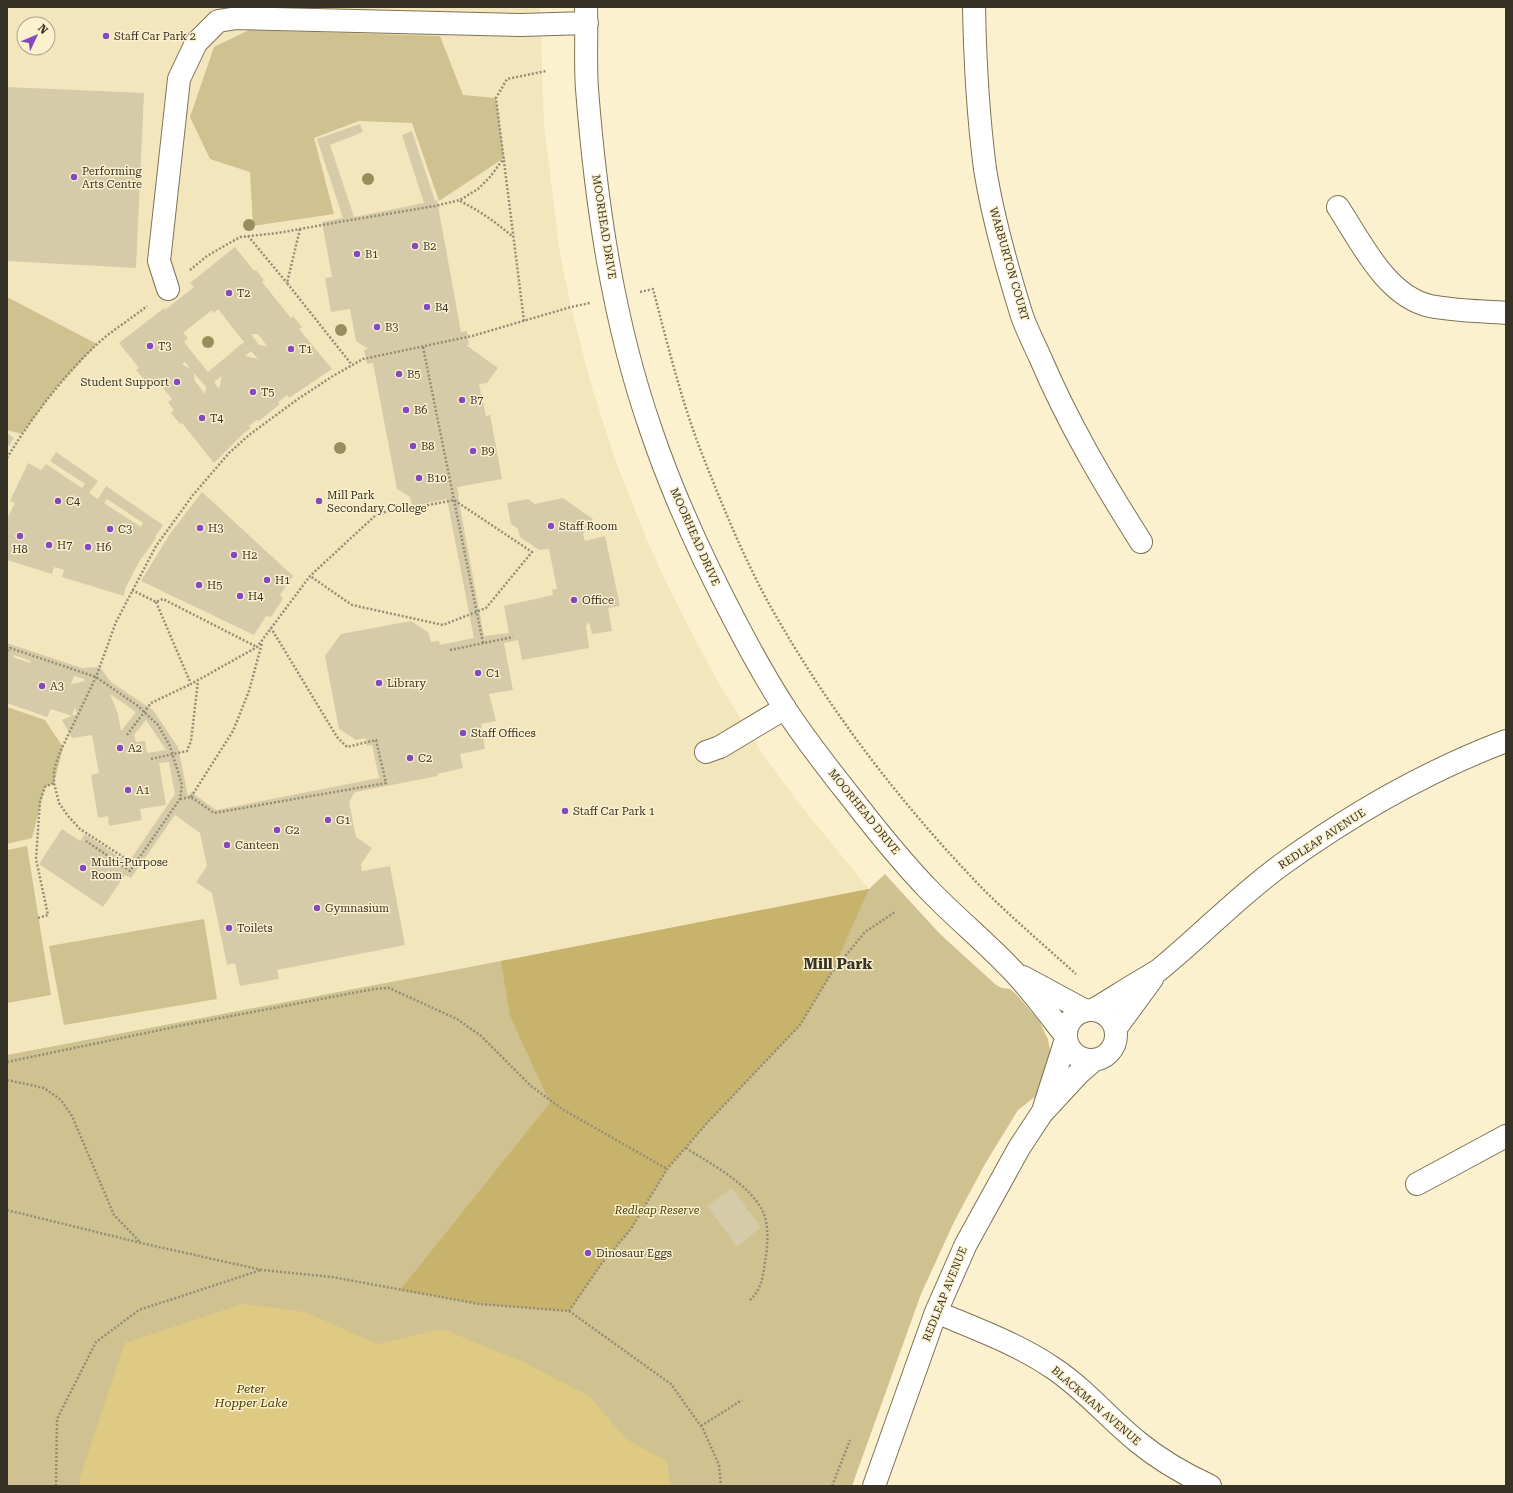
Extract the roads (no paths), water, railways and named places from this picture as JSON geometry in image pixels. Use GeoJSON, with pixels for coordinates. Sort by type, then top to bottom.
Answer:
{"type":"FeatureCollection","features":[{"type":"Feature","properties":{"kind":"street","name":"WARBURTON COURT"},"geometry":{"type":"LineString","coordinates":[[974,7],[974,46],[978,112],[986,171],[999,236],[1023,317],[1048,376],[1074,431],[1106,487],[1141,542]]}},
{"type":"Feature","properties":{"kind":"street"},"geometry":{"type":"LineString","coordinates":[[168,289],[159,261],[179,79],[196,43],[218,21],[236,18],[521,25],[586,15]]}},
{"type":"Feature","properties":{"kind":"street","name":"MOORHEAD DRIVE"},"geometry":{"type":"LineString","coordinates":[[586,15],[587,86],[595,165],[606,251],[616,298],[632,366],[650,430],[680,505],[712,578],[747,644],[785,708],[815,752],[911,870],[929,890],[1015,973],[1066,1037]]}},
{"type":"Feature","properties":{"kind":"street"},"geometry":{"type":"LineString","coordinates":[[1338,207],[1376,266],[1390,284],[1405,296],[1428,306],[1506,313]]}},
{"type":"Feature","properties":{"kind":"street"},"geometry":{"type":"LineString","coordinates":[[706,752],[739,736],[785,708]]}},
{"type":"Feature","properties":{"kind":"street","name":"REDLEAP AVENUE"},"geometry":{"type":"LineString","coordinates":[[1089,1009],[1158,970],[1237,901],[1283,864],[1329,833],[1376,804],[1425,777],[1506,741]]}},
{"type":"Feature","properties":{"kind":"street","name":"REDLEAP AVENUE"},"geometry":{"type":"LineString","coordinates":[[1116,1028],[1158,970]]}},
{"type":"Feature","properties":{"kind":"street","name":"MOORHEAD DRIVE"},"geometry":{"type":"LineString","coordinates":[[1015,973],[1064,999],[1089,1009]]}},
{"type":"Feature","properties":{"kind":"street"},"geometry":{"type":"LineString","coordinates":[[1089,1009],[1108,1015],[1116,1028],[1116,1040],[1114,1046],[1106,1056],[1094,1060],[1086,1060],[1079,1057],[1068,1046],[1066,1037],[1067,1027],[1070,1020],[1077,1014],[1089,1009]]}},
{"type":"Feature","properties":{"kind":"street","name":"REDLEAP AVENUE"},"geometry":{"type":"LineString","coordinates":[[1042,1113],[1066,1037]]}},
{"type":"Feature","properties":{"kind":"street","name":"REDLEAP AVENUE"},"geometry":{"type":"LineString","coordinates":[[874,1486],[936,1312],[966,1244],[1019,1148],[1042,1113],[1078,1074],[1094,1060]]}},
{"type":"Feature","properties":{"kind":"street"},"geometry":{"type":"LineString","coordinates":[[1417,1184],[1506,1136]]}},
{"type":"Feature","properties":{"kind":"street","name":"BLACKMAN AVENUE"},"geometry":{"type":"LineString","coordinates":[[936,1312],[1022,1350],[1054,1368],[1082,1390],[1137,1442],[1163,1461],[1188,1476],[1210,1486]]}},
{"type":"Feature","properties":{"kind":"water","name":"Peter Hopper Lake"},"geometry":{"type":"Polygon","coordinates":[[[242,1304],[305,1312],[377,1344],[443,1329],[523,1362],[589,1396],[627,1440],[667,1461],[670,1486],[80,1486],[79,1480],[125,1343],[242,1304]]]}},
{"type":"Feature","properties":{"kind":"place","name":"Staff Car Park 2"},"geometry":{"type":"Point","coordinates":[106,36]}},
{"type":"Feature","properties":{"kind":"place","name":"Performing Arts Centre"},"geometry":{"type":"Point","coordinates":[74,177]}},
{"type":"Feature","properties":{"kind":"place","name":"B2"},"geometry":{"type":"Point","coordinates":[415,246]}},
{"type":"Feature","properties":{"kind":"place","name":"B1"},"geometry":{"type":"Point","coordinates":[357,254]}},
{"type":"Feature","properties":{"kind":"place","name":"T2"},"geometry":{"type":"Point","coordinates":[229,293]}},
{"type":"Feature","properties":{"kind":"place","name":"B4"},"geometry":{"type":"Point","coordinates":[427,307]}},
{"type":"Feature","properties":{"kind":"place","name":"B3"},"geometry":{"type":"Point","coordinates":[377,327]}},
{"type":"Feature","properties":{"kind":"place","name":"T3"},"geometry":{"type":"Point","coordinates":[150,346]}},
{"type":"Feature","properties":{"kind":"place","name":"T1"},"geometry":{"type":"Point","coordinates":[291,349]}},
{"type":"Feature","properties":{"kind":"place","name":"B5"},"geometry":{"type":"Point","coordinates":[399,374]}},
{"type":"Feature","properties":{"kind":"place","name":"Student Support"},"geometry":{"type":"Point","coordinates":[177,382]}},
{"type":"Feature","properties":{"kind":"place","name":"T5"},"geometry":{"type":"Point","coordinates":[253,392]}},
{"type":"Feature","properties":{"kind":"place","name":"B7"},"geometry":{"type":"Point","coordinates":[462,400]}},
{"type":"Feature","properties":{"kind":"place","name":"B6"},"geometry":{"type":"Point","coordinates":[406,410]}},
{"type":"Feature","properties":{"kind":"place","name":"T4"},"geometry":{"type":"Point","coordinates":[202,418]}},
{"type":"Feature","properties":{"kind":"place","name":"B8"},"geometry":{"type":"Point","coordinates":[413,446]}},
{"type":"Feature","properties":{"kind":"place","name":"B9"},"geometry":{"type":"Point","coordinates":[473,451]}},
{"type":"Feature","properties":{"kind":"place","name":"B10"},"geometry":{"type":"Point","coordinates":[419,478]}},
{"type":"Feature","properties":{"kind":"place","name":"C4"},"geometry":{"type":"Point","coordinates":[58,501]}},
{"type":"Feature","properties":{"kind":"place","name":"Mill Park Secondary College"},"geometry":{"type":"Point","coordinates":[319,501]}},
{"type":"Feature","properties":{"kind":"place","name":"Staff Room"},"geometry":{"type":"Point","coordinates":[551,526]}},
{"type":"Feature","properties":{"kind":"place","name":"H3"},"geometry":{"type":"Point","coordinates":[200,528]}},
{"type":"Feature","properties":{"kind":"place","name":"C3"},"geometry":{"type":"Point","coordinates":[110,529]}},
{"type":"Feature","properties":{"kind":"place","name":"H8"},"geometry":{"type":"Point","coordinates":[20,536]}},
{"type":"Feature","properties":{"kind":"place","name":"H7"},"geometry":{"type":"Point","coordinates":[49,545]}},
{"type":"Feature","properties":{"kind":"place","name":"H6"},"geometry":{"type":"Point","coordinates":[88,547]}},
{"type":"Feature","properties":{"kind":"place","name":"H2"},"geometry":{"type":"Point","coordinates":[234,555]}},
{"type":"Feature","properties":{"kind":"place","name":"H1"},"geometry":{"type":"Point","coordinates":[267,580]}},
{"type":"Feature","properties":{"kind":"place","name":"H5"},"geometry":{"type":"Point","coordinates":[199,585]}},
{"type":"Feature","properties":{"kind":"place","name":"H4"},"geometry":{"type":"Point","coordinates":[240,596]}},
{"type":"Feature","properties":{"kind":"place","name":"Office"},"geometry":{"type":"Point","coordinates":[574,600]}},
{"type":"Feature","properties":{"kind":"place","name":"C1"},"geometry":{"type":"Point","coordinates":[478,673]}},
{"type":"Feature","properties":{"kind":"place","name":"Library"},"geometry":{"type":"Point","coordinates":[379,683]}},
{"type":"Feature","properties":{"kind":"place","name":"A3"},"geometry":{"type":"Point","coordinates":[42,686]}},
{"type":"Feature","properties":{"kind":"place","name":"Staff Offices"},"geometry":{"type":"Point","coordinates":[463,733]}},
{"type":"Feature","properties":{"kind":"place","name":"A2"},"geometry":{"type":"Point","coordinates":[120,748]}},
{"type":"Feature","properties":{"kind":"place","name":"C2"},"geometry":{"type":"Point","coordinates":[410,758]}},
{"type":"Feature","properties":{"kind":"place","name":"A1"},"geometry":{"type":"Point","coordinates":[128,790]}},
{"type":"Feature","properties":{"kind":"place","name":"Staff Car Park 1"},"geometry":{"type":"Point","coordinates":[565,811]}},
{"type":"Feature","properties":{"kind":"place","name":"G1"},"geometry":{"type":"Point","coordinates":[328,820]}},
{"type":"Feature","properties":{"kind":"place","name":"G2"},"geometry":{"type":"Point","coordinates":[277,830]}},
{"type":"Feature","properties":{"kind":"place","name":"Canteen"},"geometry":{"type":"Point","coordinates":[227,845]}},
{"type":"Feature","properties":{"kind":"place","name":"Multi-Purpose Room"},"geometry":{"type":"Point","coordinates":[83,868]}},
{"type":"Feature","properties":{"kind":"place","name":"Gymnasium"},"geometry":{"type":"Point","coordinates":[317,908]}},
{"type":"Feature","properties":{"kind":"place","name":"Toilets"},"geometry":{"type":"Point","coordinates":[229,928]}},
{"type":"Feature","properties":{"kind":"place","name":"Dinosaur Eggs"},"geometry":{"type":"Point","coordinates":[588,1253]}},
{"type":"Feature","properties":{"kind":"district","name":"Mill Park"},"geometry":{"type":"Point","coordinates":[838,964]}},
{"type":"Feature","properties":{"kind":"park label","name":"Redleap Reserve"},"geometry":{"type":"Point","coordinates":[657,1210]}}]}
